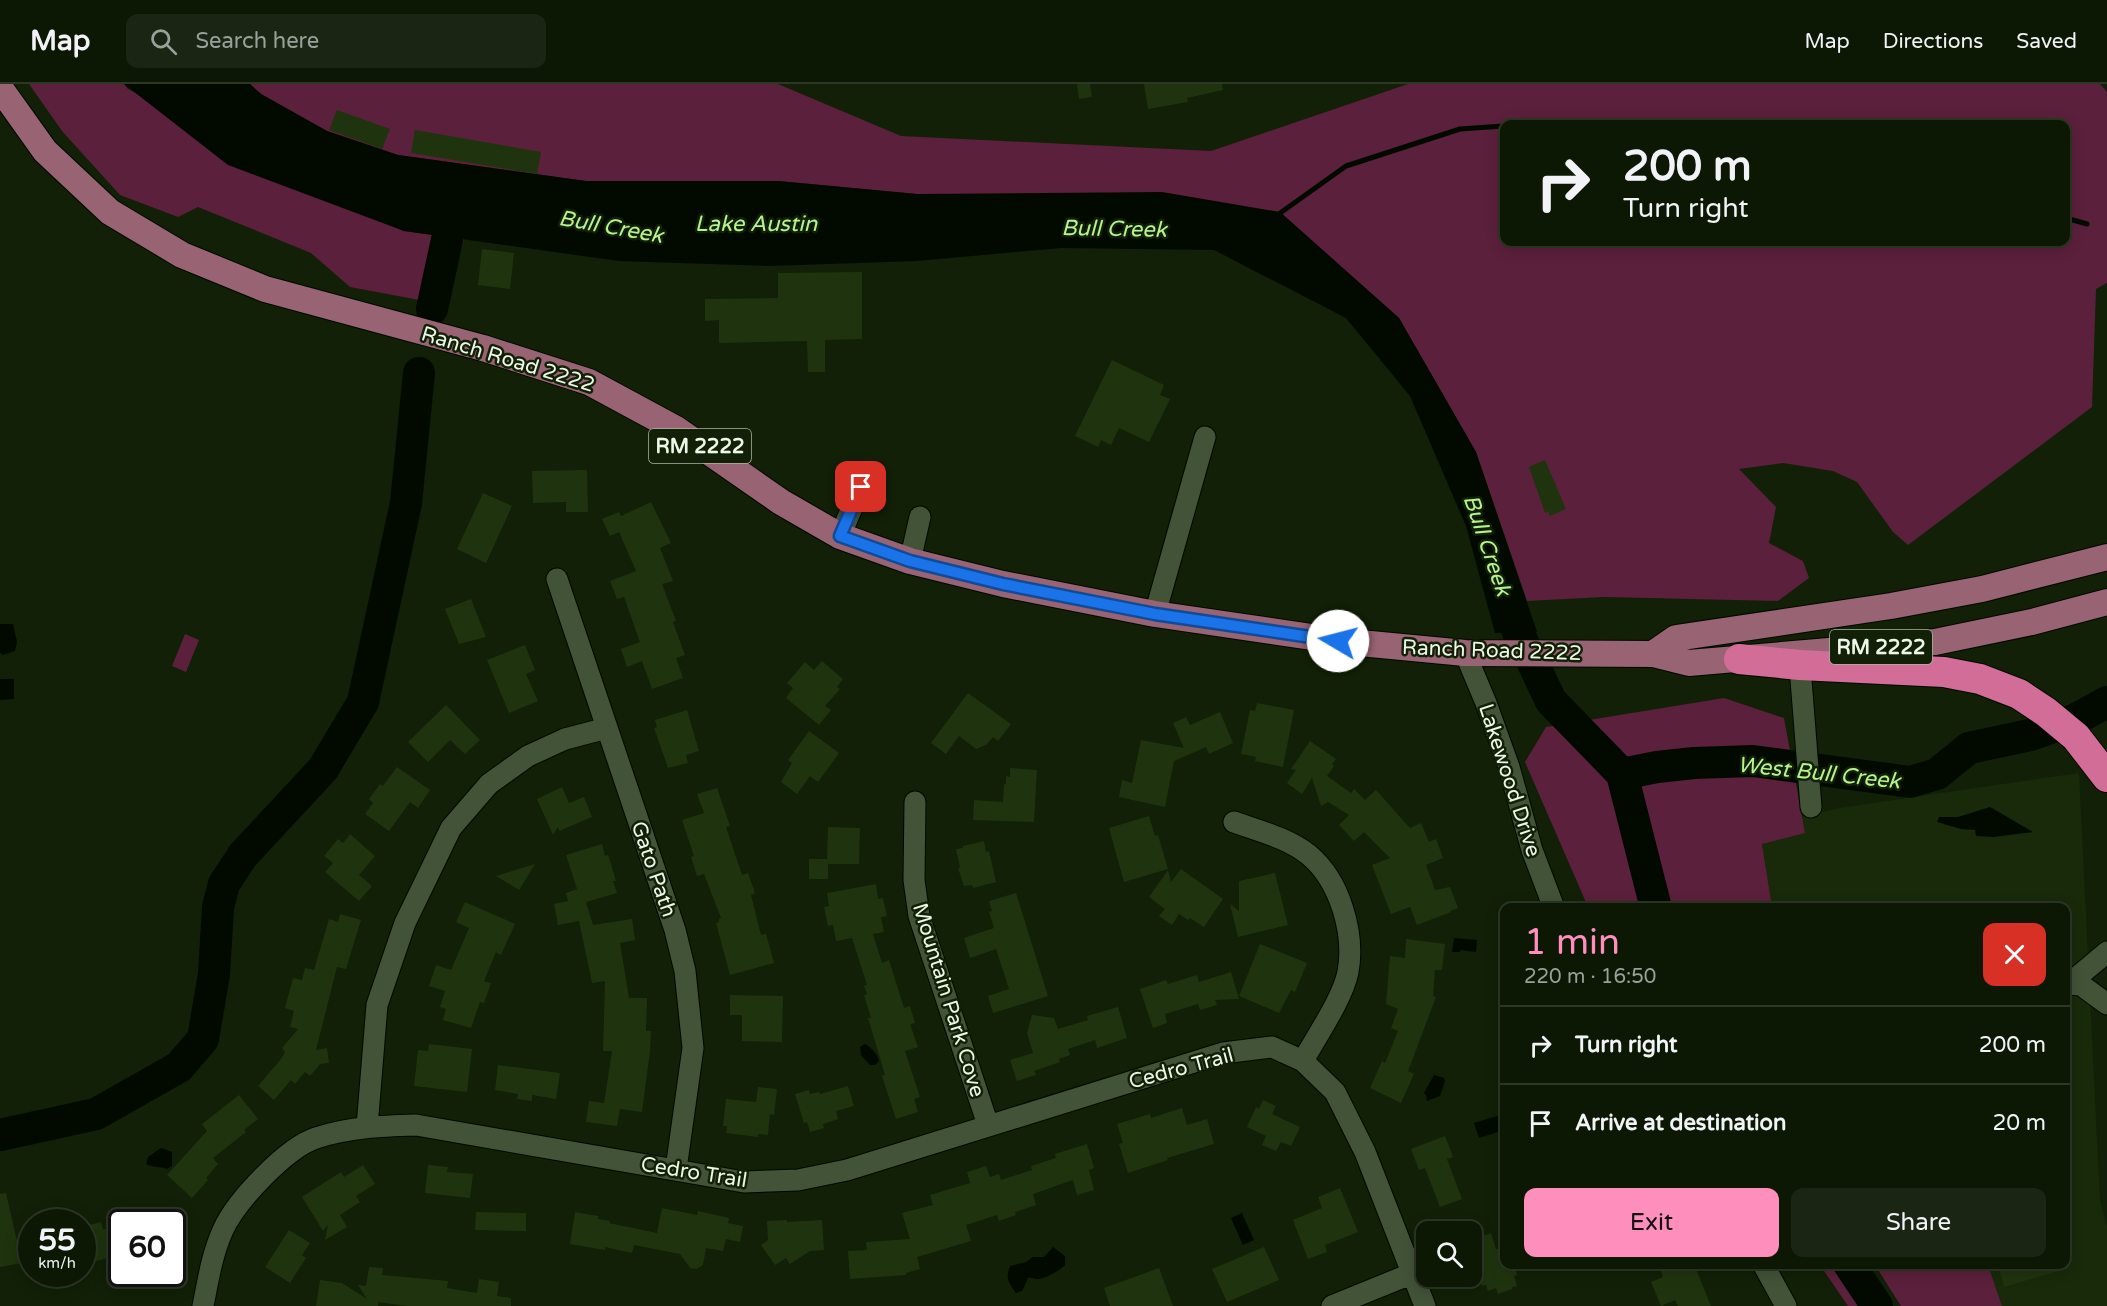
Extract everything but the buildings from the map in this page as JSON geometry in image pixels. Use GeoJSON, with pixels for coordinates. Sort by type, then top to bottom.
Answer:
{"type":"FeatureCollection","features":[{"type":"Feature","properties":{"kind":"highway"},"geometry":{"type":"LineString","coordinates":[[1739,659],[1799,659],[1944,672],[1980,679],[2019,694],[2076,737],[2103,772]]}},
{"type":"Feature","properties":{"kind":"main road","name":"Ranch Road 2222"},"geometry":{"type":"LineString","coordinates":[[0,88],[45,151],[110,212],[182,255],[265,289],[483,348],[589,382],[676,429],[781,502],[840,536],[910,561],[1003,584],[1155,614],[1338,641],[1465,653],[1653,654],[1689,663],[1739,659]]}},
{"type":"Feature","properties":{"kind":"main road","name":"RM 2222"},"geometry":{"type":"LineString","coordinates":[[1653,654],[1676,638],[1982,590],[2107,558]]}},
{"type":"Feature","properties":{"kind":"main road","name":"RM 2222"},"geometry":{"type":"LineString","coordinates":[[1799,659],[1935,642],[2032,622],[2107,602]]}},
{"type":"Feature","properties":{"kind":"street"},"geometry":{"type":"LineString","coordinates":[[1155,614],[1205,437]]}},
{"type":"Feature","properties":{"kind":"street"},"geometry":{"type":"LineString","coordinates":[[840,536],[861,487]]}},
{"type":"Feature","properties":{"kind":"street"},"geometry":{"type":"LineString","coordinates":[[910,561],[920,517]]}},
{"type":"Feature","properties":{"kind":"street","name":"Gato Path"},"geometry":{"type":"LineString","coordinates":[[556,579],[675,930],[685,971],[693,1048],[676,1169]]}},
{"type":"Feature","properties":{"kind":"street","name":"Lakewood Drive"},"geometry":{"type":"LineString","coordinates":[[1465,653],[1505,757],[1532,850],[1552,903]]}},
{"type":"Feature","properties":{"kind":"street"},"geometry":{"type":"LineString","coordinates":[[1799,659],[1811,807]]}},
{"type":"Feature","properties":{"kind":"street"},"geometry":{"type":"LineString","coordinates":[[367,1127],[377,1005],[405,923],[451,828],[489,784],[528,756],[565,739],[607,728]]}},
{"type":"Feature","properties":{"kind":"street","name":"Mountain Park Cove"},"geometry":{"type":"LineString","coordinates":[[915,802],[915,880],[919,916],[988,1125]]}},
{"type":"Feature","properties":{"kind":"street"},"geometry":{"type":"LineString","coordinates":[[1234,822],[1287,841],[1309,855],[1326,874],[1338,895],[1350,936],[1348,972],[1338,998],[1303,1061]]}},
{"type":"Feature","properties":{"kind":"street"},"geometry":{"type":"LineString","coordinates":[[2070,981],[2107,952]]}},
{"type":"Feature","properties":{"kind":"street"},"geometry":{"type":"LineString","coordinates":[[2070,983],[2081,986],[2107,1004]]}},
{"type":"Feature","properties":{"kind":"street","name":"Cedro Trail"},"geometry":{"type":"LineString","coordinates":[[203,1306],[209,1275],[223,1230],[247,1195],[279,1161],[314,1138],[367,1127],[416,1125],[744,1182],[798,1180],[846,1170],[1223,1053],[1272,1047],[1303,1061],[1335,1092],[1365,1152],[1425,1306]]}},
{"type":"Feature","properties":{"kind":"street"},"geometry":{"type":"LineString","coordinates":[[1766,1269],[1786,1306]]}},
{"type":"Feature","properties":{"kind":"street"},"geometry":{"type":"LineString","coordinates":[[1332,1306],[1413,1273]]}},
{"type":"Feature","properties":{"kind":"shaded area"},"geometry":{"type":"Polygon","coordinates":[[[29,84],[124,84],[128,89],[404,231],[464,239],[446,305],[350,287],[311,253],[198,207],[178,217],[120,195],[62,131],[29,84]]]}},
{"type":"Feature","properties":{"kind":"shaded area"},"geometry":{"type":"Polygon","coordinates":[[[250,84],[778,84],[901,136],[1211,151],[1408,84],[2100,84],[2107,92],[2107,283],[2096,289],[2092,407],[1908,545],[1893,532],[1857,482],[1833,471],[1783,463],[1739,469],[1776,507],[1769,543],[1803,561],[1809,578],[1778,601],[1604,597],[1527,601],[1476,452],[1399,318],[1280,212],[917,194],[778,181],[586,181],[398,155],[327,131],[261,94],[250,84]]]}},
{"type":"Feature","properties":{"kind":"shaded area"},"geometry":{"type":"Polygon","coordinates":[[[185,634],[199,640],[186,672],[172,666],[185,634]]]}},
{"type":"Feature","properties":{"kind":"shaded area"},"geometry":{"type":"Polygon","coordinates":[[[1724,698],[1784,718],[1805,833],[1762,844],[1771,903],[1586,903],[1525,762],[1546,727],[1724,698]]]}},
{"type":"Feature","properties":{"kind":"shaded area"},"geometry":{"type":"Polygon","coordinates":[[[2079,773],[2100,1200],[2107,1227],[2107,1306],[2002,1306],[1989,1269],[2070,1269],[2070,903],[1771,903],[1762,844],[1805,833],[1802,817],[1839,808],[2079,773]]]}},
{"type":"Feature","properties":{"kind":"shaded area"},"geometry":{"type":"Polygon","coordinates":[[[1823,1269],[1834,1269],[1856,1293],[1863,1306],[1848,1306],[1823,1269]]]}},
{"type":"Feature","properties":{"kind":"shaded area"},"geometry":{"type":"Polygon","coordinates":[[[1878,1269],[1989,1269],[2002,1306],[1901,1306],[1878,1269]]]}},
{"type":"Feature","properties":{"kind":"water","name":"Lake Austin"},"geometry":{"type":"Polygon","coordinates":[[[124,84],[250,84],[261,94],[327,131],[398,155],[586,181],[778,181],[917,194],[1162,192],[1280,212],[1399,318],[1476,452],[1537,632],[1495,633],[1466,526],[1410,396],[1346,318],[1214,250],[1061,248],[916,261],[770,266],[619,261],[404,231],[228,165],[124,84]]]}},
{"type":"Feature","properties":{"kind":"water"},"geometry":{"type":"Polygon","coordinates":[[[0,624],[13,624],[17,642],[15,651],[3,655],[0,653],[0,624]]]}},
{"type":"Feature","properties":{"kind":"water"},"geometry":{"type":"Polygon","coordinates":[[[0,679],[14,679],[14,699],[0,700],[0,679]]]}},
{"type":"Feature","properties":{"kind":"water"},"geometry":{"type":"Polygon","coordinates":[[[1990,807],[2033,832],[1993,837],[1976,836],[1975,830],[1961,829],[1937,822],[1939,817],[1958,817],[1990,807]]]}},
{"type":"Feature","properties":{"kind":"water"},"geometry":{"type":"Polygon","coordinates":[[[1454,938],[1477,940],[1476,952],[1460,950],[1460,952],[1452,952],[1454,938]]]}},
{"type":"Feature","properties":{"kind":"water"},"geometry":{"type":"Polygon","coordinates":[[[865,1044],[879,1061],[875,1065],[870,1065],[861,1055],[860,1047],[865,1044]]]}},
{"type":"Feature","properties":{"kind":"water"},"geometry":{"type":"Polygon","coordinates":[[[1434,1075],[1444,1078],[1445,1081],[1440,1096],[1427,1101],[1424,1093],[1434,1075]]]}},
{"type":"Feature","properties":{"kind":"water"},"geometry":{"type":"Polygon","coordinates":[[[1500,1115],[1500,1131],[1479,1138],[1474,1123],[1500,1115]]]}},
{"type":"Feature","properties":{"kind":"water"},"geometry":{"type":"Polygon","coordinates":[[[161,1148],[172,1152],[172,1166],[167,1169],[146,1164],[148,1157],[161,1148]]]}},
{"type":"Feature","properties":{"kind":"water"},"geometry":{"type":"Polygon","coordinates":[[[1242,1213],[1254,1240],[1243,1245],[1231,1218],[1242,1213]]]}},
{"type":"Feature","properties":{"kind":"water"},"geometry":{"type":"Polygon","coordinates":[[[1053,1247],[1065,1256],[1065,1265],[1044,1278],[1028,1278],[1022,1291],[1016,1293],[1008,1280],[1010,1266],[1026,1262],[1033,1257],[1044,1257],[1053,1247]]]}},
{"type":"Feature","properties":{"kind":"waterway"},"geometry":{"type":"LineString","coordinates":[[1276,216],[1346,166],[1460,129],[1500,126]]}},
{"type":"Feature","properties":{"kind":"waterway"},"geometry":{"type":"LineString","coordinates":[[432,309],[456,198]]}},
{"type":"Feature","properties":{"kind":"waterway"},"geometry":{"type":"LineString","coordinates":[[2070,219],[2087,224]]}},
{"type":"Feature","properties":{"kind":"waterway"},"geometry":{"type":"LineString","coordinates":[[0,1135],[96,1114],[179,1067],[203,1039],[214,974],[218,907],[224,884],[243,855],[323,769],[363,702],[406,503],[419,373]]}},
{"type":"Feature","properties":{"kind":"waterway","name":"Bull Creek"},"geometry":{"type":"LineString","coordinates":[[1504,591],[1518,632],[1551,701],[1622,774],[1655,903]]}},
{"type":"Feature","properties":{"kind":"waterway","name":"West Bull Creek"},"geometry":{"type":"LineString","coordinates":[[1622,774],[1694,763],[1753,761],[1910,782],[1937,774],[1969,748],[2030,735],[2074,720],[2107,702]]}},
{"type":"Feature","properties":{"kind":"waterway","name":"Bull Creek"},"geometry":{"type":"LineString","coordinates":[[1852,1269],[1877,1306]]}},
{"type":"Feature","properties":{"kind":"route"},"geometry":{"type":"LineString","coordinates":[[861,487],[840,536],[910,561],[1003,584],[1155,614],[1338,641]]}}]}
